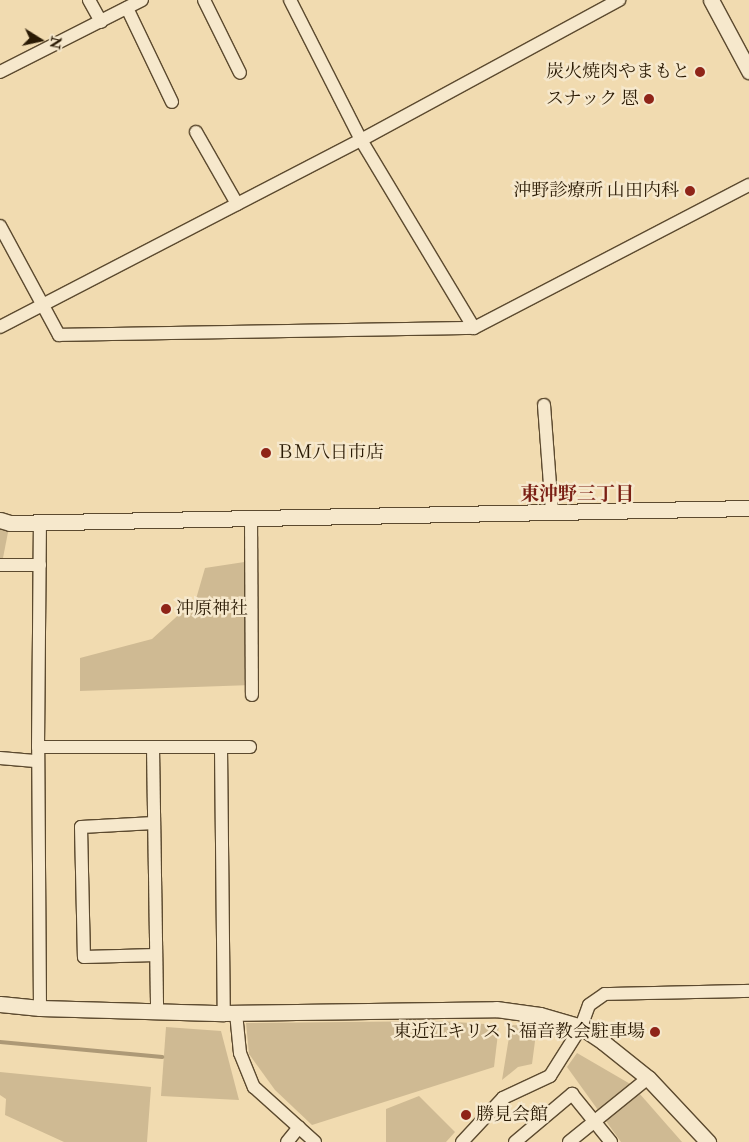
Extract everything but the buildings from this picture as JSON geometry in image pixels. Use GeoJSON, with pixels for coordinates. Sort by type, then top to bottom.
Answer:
{"type":"FeatureCollection","features":[{"type":"Feature","properties":{"kind":"street"},"geometry":{"type":"LineString","coordinates":[[89,0],[101,22]]}},
{"type":"Feature","properties":{"kind":"street"},"geometry":{"type":"LineString","coordinates":[[0,72],[142,0]]}},
{"type":"Feature","properties":{"kind":"street"},"geometry":{"type":"LineString","coordinates":[[204,0],[240,73]]}},
{"type":"Feature","properties":{"kind":"street"},"geometry":{"type":"LineString","coordinates":[[290,0],[361,140],[474,328]]}},
{"type":"Feature","properties":{"kind":"street"},"geometry":{"type":"LineString","coordinates":[[0,327],[361,140],[619,0]]}},
{"type":"Feature","properties":{"kind":"street"},"geometry":{"type":"LineString","coordinates":[[711,0],[749,71]]}},
{"type":"Feature","properties":{"kind":"street"},"geometry":{"type":"LineString","coordinates":[[127,8],[172,102]]}},
{"type":"Feature","properties":{"kind":"street"},"geometry":{"type":"LineString","coordinates":[[196,132],[237,204]]}},
{"type":"Feature","properties":{"kind":"street"},"geometry":{"type":"LineString","coordinates":[[0,226],[59,335],[474,328],[749,185]]}},
{"type":"Feature","properties":{"kind":"street"},"geometry":{"type":"LineString","coordinates":[[544,404],[552,512]]}},
{"type":"Feature","properties":{"kind":"street"},"geometry":{"type":"LineString","coordinates":[[0,520],[40,522],[749,508]]}},
{"type":"Feature","properties":{"kind":"street"},"geometry":{"type":"LineString","coordinates":[[251,518],[252,695]]}},
{"type":"Feature","properties":{"kind":"street"},"geometry":{"type":"LineString","coordinates":[[40,522],[38,747],[40,1008]]}},
{"type":"Feature","properties":{"kind":"street"},"geometry":{"type":"LineString","coordinates":[[0,565],[40,565]]}},
{"type":"Feature","properties":{"kind":"street"},"geometry":{"type":"LineString","coordinates":[[38,747],[250,747]]}},
{"type":"Feature","properties":{"kind":"street"},"geometry":{"type":"LineString","coordinates":[[152,748],[157,1011]]}},
{"type":"Feature","properties":{"kind":"street"},"geometry":{"type":"LineString","coordinates":[[221,748],[230,1013],[240,1053],[254,1086],[315,1142]]}},
{"type":"Feature","properties":{"kind":"street"},"geometry":{"type":"LineString","coordinates":[[0,758],[38,761]]}},
{"type":"Feature","properties":{"kind":"street"},"geometry":{"type":"LineString","coordinates":[[154,823],[81,827],[84,957],[156,955]]}},
{"type":"Feature","properties":{"kind":"street"},"geometry":{"type":"LineString","coordinates":[[462,1142],[502,1098],[550,1076],[581,1027],[589,1005],[605,994],[749,991]]}},
{"type":"Feature","properties":{"kind":"street"},"geometry":{"type":"LineString","coordinates":[[0,1004],[40,1008],[230,1013],[496,1009],[540,1015],[581,1027],[648,1078],[708,1142]]}},
{"type":"Feature","properties":{"kind":"street"},"geometry":{"type":"LineString","coordinates":[[569,1142],[648,1078]]}},
{"type":"Feature","properties":{"kind":"street"},"geometry":{"type":"LineString","coordinates":[[515,1142],[572,1094],[611,1142]]}},
{"type":"Feature","properties":{"kind":"street"},"geometry":{"type":"LineString","coordinates":[[287,1142],[299,1127]]}},
{"type":"Feature","properties":{"kind":"shaded area"},"geometry":{"type":"Polygon","coordinates":[[[0,521],[10,523],[0,566],[0,521]]]}},
{"type":"Feature","properties":{"kind":"shaded area"},"geometry":{"type":"Polygon","coordinates":[[[251,561],[252,685],[80,691],[80,658],[152,639],[196,599],[205,568],[251,561]]]}},
{"type":"Feature","properties":{"kind":"shaded area"},"geometry":{"type":"Polygon","coordinates":[[[441,1021],[499,1025],[494,1067],[312,1125],[275,1090],[249,1054],[246,1023],[441,1021]]]}},
{"type":"Feature","properties":{"kind":"shaded area"},"geometry":{"type":"Polygon","coordinates":[[[511,1025],[537,1026],[532,1064],[518,1067],[502,1080],[511,1025]]]}},
{"type":"Feature","properties":{"kind":"shaded area"},"geometry":{"type":"Polygon","coordinates":[[[166,1027],[221,1031],[239,1100],[161,1096],[166,1027]]]}},
{"type":"Feature","properties":{"kind":"shaded area"},"geometry":{"type":"Polygon","coordinates":[[[577,1053],[632,1085],[682,1142],[621,1142],[567,1067],[577,1053]]]}},
{"type":"Feature","properties":{"kind":"shaded area"},"geometry":{"type":"Polygon","coordinates":[[[0,1072],[151,1087],[147,1142],[64,1142],[5,1115],[6,1099],[0,1095],[0,1072]]]}},
{"type":"Feature","properties":{"kind":"shaded area"},"geometry":{"type":"Polygon","coordinates":[[[419,1096],[455,1132],[446,1142],[386,1142],[386,1109],[419,1096]]]}},
{"type":"Feature","properties":{"kind":"waterway"},"geometry":{"type":"LineString","coordinates":[[0,1042],[162,1057]]}},
{"type":"Feature","properties":{"kind":"place","name":"炭火焼肉やまもと"},"geometry":{"type":"Point","coordinates":[700,72]}},
{"type":"Feature","properties":{"kind":"place","name":"スナック 恩"},"geometry":{"type":"Point","coordinates":[649,99]}},
{"type":"Feature","properties":{"kind":"place","name":"沖野診療所 山田内科"},"geometry":{"type":"Point","coordinates":[690,191]}},
{"type":"Feature","properties":{"kind":"place","name":"ＢＭ八日市店"},"geometry":{"type":"Point","coordinates":[266,453]}},
{"type":"Feature","properties":{"kind":"place","name":"冲原神社"},"geometry":{"type":"Point","coordinates":[166,609]}},
{"type":"Feature","properties":{"kind":"place","name":"東近江キリスト福音教会駐車場"},"geometry":{"type":"Point","coordinates":[655,1032]}},
{"type":"Feature","properties":{"kind":"place","name":"勝見会館"},"geometry":{"type":"Point","coordinates":[466,1115]}},
{"type":"Feature","properties":{"kind":"district","name":"東沖野三丁目"},"geometry":{"type":"Point","coordinates":[577,495]}}]}
